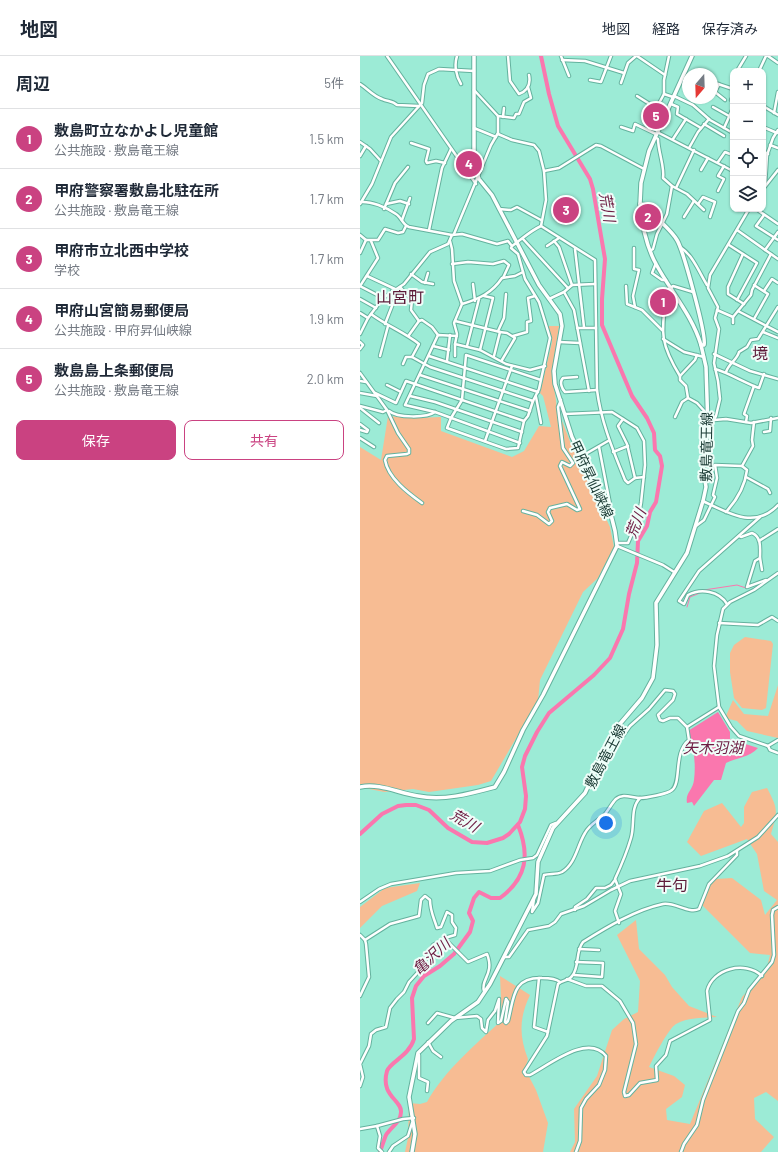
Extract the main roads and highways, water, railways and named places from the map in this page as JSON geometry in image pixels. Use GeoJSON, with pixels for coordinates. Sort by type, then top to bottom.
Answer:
{"type":"FeatureCollection","features":[{"type":"Feature","properties":{"kind":"main road","name":"甲府昇仙峡線"},"geometry":{"type":"LineString","coordinates":[[360,786],[370,785],[418,796],[440,798],[495,787],[618,546],[614,526],[606,506],[572,437],[555,384],[554,371],[561,318],[558,310],[539,285],[492,195],[479,178],[474,166],[474,56]]}},
{"type":"Feature","properties":{"kind":"main road","name":"敷島竜王線"},"geometry":{"type":"LineString","coordinates":[[688,68],[692,56]]}},
{"type":"Feature","properties":{"kind":"main road","name":"敷島竜王線"},"geometry":{"type":"LineString","coordinates":[[412,1152],[415,1134],[414,1118],[408,1097],[418,1053],[455,1018],[478,1002],[485,992],[534,899],[537,888],[538,862],[556,823],[585,793],[612,736],[642,698],[653,678],[657,645],[656,603],[687,553],[703,501],[706,488],[703,467],[708,429],[704,357],[691,320],[650,251],[642,223],[640,204],[644,168],[656,134],[673,96],[682,81]]}},
{"type":"Feature","properties":{"kind":"main road","name":"敷島竜王線"},"geometry":{"type":"LineString","coordinates":[[640,204],[647,205],[677,240],[680,246],[704,337],[705,343],[701,345]]}},
{"type":"Feature","properties":{"kind":"water","name":"矢木羽湖"},"geometry":{"type":"Polygon","coordinates":[[[718,712],[730,732],[730,739],[758,748],[747,755],[726,763],[721,780],[714,780],[694,806],[692,802],[687,803],[687,797],[695,774],[694,755],[688,731],[718,712]]]}},
{"type":"Feature","properties":{"kind":"waterway","name":"荒川"},"geometry":{"type":"LineString","coordinates":[[360,834],[382,814],[398,806],[406,805],[416,805],[429,810],[448,828],[472,842],[487,843],[503,838],[520,822],[525,809],[526,796],[522,767],[525,756],[537,732],[549,713],[594,675],[610,658],[623,629],[629,594],[637,563],[638,541],[647,526],[650,512],[656,502],[662,466],[660,456],[655,450],[654,433],[647,418],[632,396],[602,325],[605,259],[593,189],[590,179],[558,126],[541,56]]}},
{"type":"Feature","properties":{"kind":"waterway"},"geometry":{"type":"LineString","coordinates":[[704,590],[737,585],[746,588]]}},
{"type":"Feature","properties":{"kind":"waterway"},"geometry":{"type":"LineString","coordinates":[[687,607],[690,597],[700,593]]}},
{"type":"Feature","properties":{"kind":"waterway","name":"亀沢川"},"geometry":{"type":"LineString","coordinates":[[380,1152],[386,1135],[398,1122],[401,1116],[400,1108],[386,1086],[386,1079],[389,1068],[408,1050],[414,1039],[412,998],[416,986],[424,976],[440,966],[454,954],[470,932],[473,921],[469,913],[474,898],[479,892],[491,898],[500,898],[516,882],[521,874],[525,856],[522,836],[518,825]]}},
{"type":"Feature","properties":{"kind":"place","name":"敷島島上条郵便局"},"geometry":{"type":"Point","coordinates":[656,116]}},
{"type":"Feature","properties":{"kind":"place","name":"甲府山宮簡易郵便局"},"geometry":{"type":"Point","coordinates":[469,164]}},
{"type":"Feature","properties":{"kind":"place","name":"甲府市立北西中学校"},"geometry":{"type":"Point","coordinates":[566,210]}},
{"type":"Feature","properties":{"kind":"place","name":"甲府警察署敷島北駐在所"},"geometry":{"type":"Point","coordinates":[648,217]}},
{"type":"Feature","properties":{"kind":"place","name":"敷島町立なかよし児童館"},"geometry":{"type":"Point","coordinates":[663,302]}},
{"type":"Feature","properties":{"kind":"district","name":"山宮町"},"geometry":{"type":"Point","coordinates":[400,296]}},
{"type":"Feature","properties":{"kind":"district","name":"境"},"geometry":{"type":"Point","coordinates":[760,352]}},
{"type":"Feature","properties":{"kind":"district","name":"牛句"},"geometry":{"type":"Point","coordinates":[672,884]}}]}
